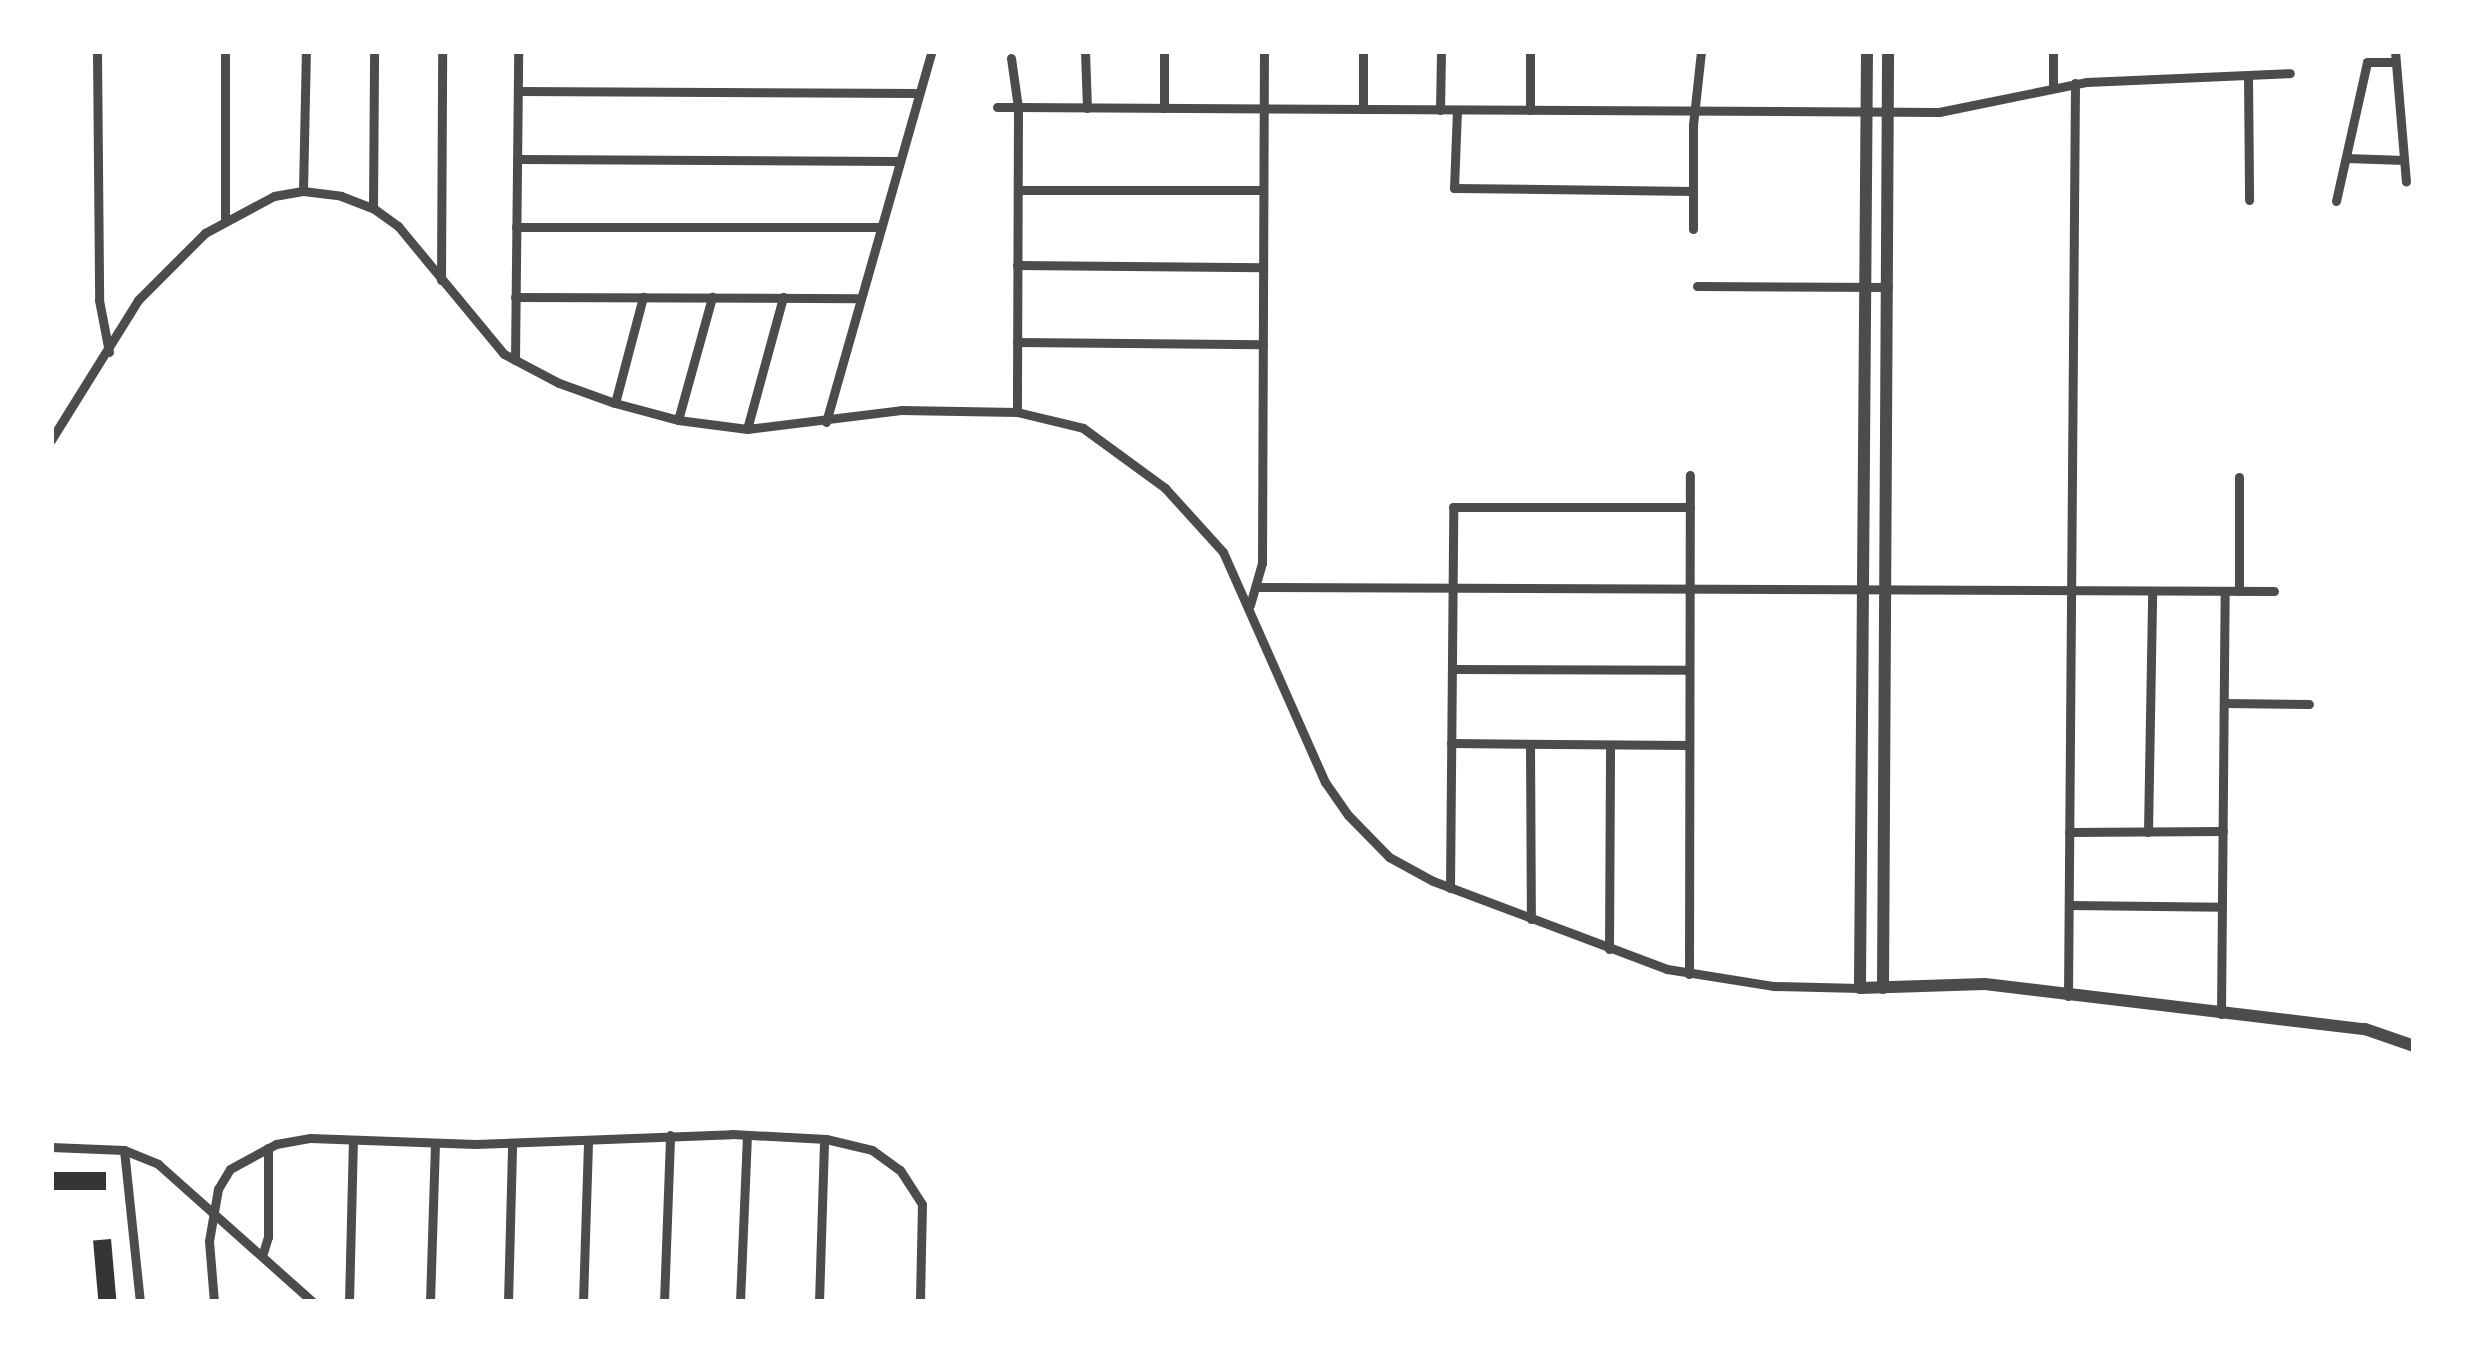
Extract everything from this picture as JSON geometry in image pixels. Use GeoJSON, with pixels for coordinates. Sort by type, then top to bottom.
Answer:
{"type":"FeatureCollection","features":[{"type":"Feature","properties":{"kind":"street"},"geometry":{"type":"LineString","coordinates":[[98,51],[99,300],[109,352]]}},
{"type":"Feature","properties":{"kind":"street"},"geometry":{"type":"LineString","coordinates":[[225,51],[225,219]]}},
{"type":"Feature","properties":{"kind":"street"},"geometry":{"type":"LineString","coordinates":[[303,190],[306,51]]}},
{"type":"Feature","properties":{"kind":"street"},"geometry":{"type":"LineString","coordinates":[[374,51],[374,208]]}},
{"type":"Feature","properties":{"kind":"street"},"geometry":{"type":"LineString","coordinates":[[441,281],[442,51]]}},
{"type":"Feature","properties":{"kind":"street"},"geometry":{"type":"LineString","coordinates":[[515,361],[518,51]]}},
{"type":"Feature","properties":{"kind":"street"},"geometry":{"type":"LineString","coordinates":[[826,422],[932,51]]}},
{"type":"Feature","properties":{"kind":"street"},"geometry":{"type":"LineString","coordinates":[[1085,51],[1087,107]]}},
{"type":"Feature","properties":{"kind":"street"},"geometry":{"type":"LineString","coordinates":[[1163,51],[1164,108]]}},
{"type":"Feature","properties":{"kind":"street"},"geometry":{"type":"LineString","coordinates":[[1250,605],[1259,587],[1264,51]]}},
{"type":"Feature","properties":{"kind":"street"},"geometry":{"type":"LineString","coordinates":[[1363,51],[1363,109]]}},
{"type":"Feature","properties":{"kind":"street"},"geometry":{"type":"LineString","coordinates":[[1440,110],[1441,51]]}},
{"type":"Feature","properties":{"kind":"street"},"geometry":{"type":"LineString","coordinates":[[1529,110],[1530,51]]}},
{"type":"Feature","properties":{"kind":"street"},"geometry":{"type":"LineString","coordinates":[[1694,230],[1701,51]]}},
{"type":"Feature","properties":{"kind":"street"},"geometry":{"type":"LineString","coordinates":[[1860,988],[1867,51]]}},
{"type":"Feature","properties":{"kind":"street"},"geometry":{"type":"LineString","coordinates":[[1883,988],[1888,51]]}},
{"type":"Feature","properties":{"kind":"street"},"geometry":{"type":"LineString","coordinates":[[2053,51],[2054,87]]}},
{"type":"Feature","properties":{"kind":"street"},"geometry":{"type":"LineString","coordinates":[[2336,201],[2367,62],[2395,56],[2406,182]]}},
{"type":"Feature","properties":{"kind":"street"},"geometry":{"type":"LineString","coordinates":[[1011,58],[1018,107],[1017,412]]}},
{"type":"Feature","properties":{"kind":"street"},"geometry":{"type":"LineString","coordinates":[[997,107],[1888,112],[1957,110],[2074,83],[2290,73]]}},
{"type":"Feature","properties":{"kind":"street"},"geometry":{"type":"LineString","coordinates":[[2248,75],[2249,200]]}},
{"type":"Feature","properties":{"kind":"street"},"geometry":{"type":"LineString","coordinates":[[2068,996],[2074,83]]}},
{"type":"Feature","properties":{"kind":"street"},"geometry":{"type":"LineString","coordinates":[[518,91],[919,93]]}},
{"type":"Feature","properties":{"kind":"street"},"geometry":{"type":"LineString","coordinates":[[1457,110],[1454,188],[1693,191]]}},
{"type":"Feature","properties":{"kind":"street"},"geometry":{"type":"LineString","coordinates":[[517,158],[898,160]]}},
{"type":"Feature","properties":{"kind":"street"},"geometry":{"type":"LineString","coordinates":[[2346,158],[2404,160]]}},
{"type":"Feature","properties":{"kind":"street"},"geometry":{"type":"LineString","coordinates":[[51,440],[146,290],[225,219],[261,200],[303,190],[329,193],[374,208],[398,226],[485,336],[515,361],[615,403],[678,420],[747,429],[882,411],[1017,412],[1069,422],[1141,467],[1211,535],[1250,605],[1335,797],[1389,857],[1450,888],[1689,974],[1773,986],[1883,988],[1966,983],[2365,1029],[2414,1046]]}},
{"type":"Feature","properties":{"kind":"street"},"geometry":{"type":"LineString","coordinates":[[1018,190],[1264,190]]}},
{"type":"Feature","properties":{"kind":"street"},"geometry":{"type":"LineString","coordinates":[[516,227],[878,227]]}},
{"type":"Feature","properties":{"kind":"street"},"geometry":{"type":"LineString","coordinates":[[1017,266],[1263,267]]}},
{"type":"Feature","properties":{"kind":"street"},"geometry":{"type":"LineString","coordinates":[[1697,286],[1888,287]]}},
{"type":"Feature","properties":{"kind":"street"},"geometry":{"type":"LineString","coordinates":[[515,297],[859,298]]}},
{"type":"Feature","properties":{"kind":"street"},"geometry":{"type":"LineString","coordinates":[[615,403],[643,297]]}},
{"type":"Feature","properties":{"kind":"street"},"geometry":{"type":"LineString","coordinates":[[678,420],[712,297]]}},
{"type":"Feature","properties":{"kind":"street"},"geometry":{"type":"LineString","coordinates":[[747,429],[783,297]]}},
{"type":"Feature","properties":{"kind":"street"},"geometry":{"type":"LineString","coordinates":[[1017,342],[1263,344]]}},
{"type":"Feature","properties":{"kind":"street"},"geometry":{"type":"LineString","coordinates":[[1689,974],[1690,475]]}},
{"type":"Feature","properties":{"kind":"street"},"geometry":{"type":"LineString","coordinates":[[2239,477],[2240,591]]}},
{"type":"Feature","properties":{"kind":"street"},"geometry":{"type":"LineString","coordinates":[[1450,888],[1453,507],[1690,507]]}},
{"type":"Feature","properties":{"kind":"street"},"geometry":{"type":"LineString","coordinates":[[1259,587],[2275,591]]}},
{"type":"Feature","properties":{"kind":"street"},"geometry":{"type":"LineString","coordinates":[[2147,832],[2152,591]]}},
{"type":"Feature","properties":{"kind":"street"},"geometry":{"type":"LineString","coordinates":[[2221,1014],[2225,591]]}},
{"type":"Feature","properties":{"kind":"street"},"geometry":{"type":"LineString","coordinates":[[1452,669],[1690,670]]}},
{"type":"Feature","properties":{"kind":"street"},"geometry":{"type":"LineString","coordinates":[[2224,703],[2308,704]]}},
{"type":"Feature","properties":{"kind":"street"},"geometry":{"type":"LineString","coordinates":[[1451,743],[1689,746]]}},
{"type":"Feature","properties":{"kind":"street"},"geometry":{"type":"LineString","coordinates":[[1530,744],[1531,919]]}},
{"type":"Feature","properties":{"kind":"street"},"geometry":{"type":"LineString","coordinates":[[1609,949],[1610,745]]}},
{"type":"Feature","properties":{"kind":"street"},"geometry":{"type":"LineString","coordinates":[[2069,832],[2223,831]]}},
{"type":"Feature","properties":{"kind":"street"},"geometry":{"type":"LineString","coordinates":[[2069,905],[2222,908]]}},
{"type":"Feature","properties":{"kind":"street"},"geometry":{"type":"LineString","coordinates":[[740,1302],[747,1135]]}},
{"type":"Feature","properties":{"kind":"street"},"geometry":{"type":"LineString","coordinates":[[214,1302],[209,1241],[212,1209],[230,1169],[268,1148],[310,1138],[512,1144],[747,1135],[824,1139],[872,1150],[913,1185],[925,1228],[920,1302]]}},
{"type":"Feature","properties":{"kind":"street"},"geometry":{"type":"LineString","coordinates":[[664,1302],[670,1136]]}},
{"type":"Feature","properties":{"kind":"street"},"geometry":{"type":"LineString","coordinates":[[819,1302],[824,1139]]}},
{"type":"Feature","properties":{"kind":"street"},"geometry":{"type":"LineString","coordinates":[[350,1302],[353,1140]]}},
{"type":"Feature","properties":{"kind":"street"},"geometry":{"type":"LineString","coordinates":[[584,1302],[587,1140]]}},
{"type":"Feature","properties":{"kind":"street"},"geometry":{"type":"LineString","coordinates":[[430,1302],[435,1144]]}},
{"type":"Feature","properties":{"kind":"street"},"geometry":{"type":"LineString","coordinates":[[508,1302],[512,1144]]}},
{"type":"Feature","properties":{"kind":"street"},"geometry":{"type":"LineString","coordinates":[[51,1148],[124,1150],[158,1164],[313,1302]]}},
{"type":"Feature","properties":{"kind":"street"},"geometry":{"type":"LineString","coordinates":[[263,1253],[268,1148]]}},
{"type":"Feature","properties":{"kind":"street"},"geometry":{"type":"LineString","coordinates":[[124,1150],[140,1302]]}},
{"type":"Feature","properties":{"kind":"building"},"geometry":{"type":"Polygon","coordinates":[[[51,1172],[106,1172],[106,1190],[51,1190],[51,1172]]]}},
{"type":"Feature","properties":{"kind":"building"},"geometry":{"type":"Polygon","coordinates":[[[111,1239],[116,1302],[98,1302],[93,1241],[111,1239]]]}}]}
